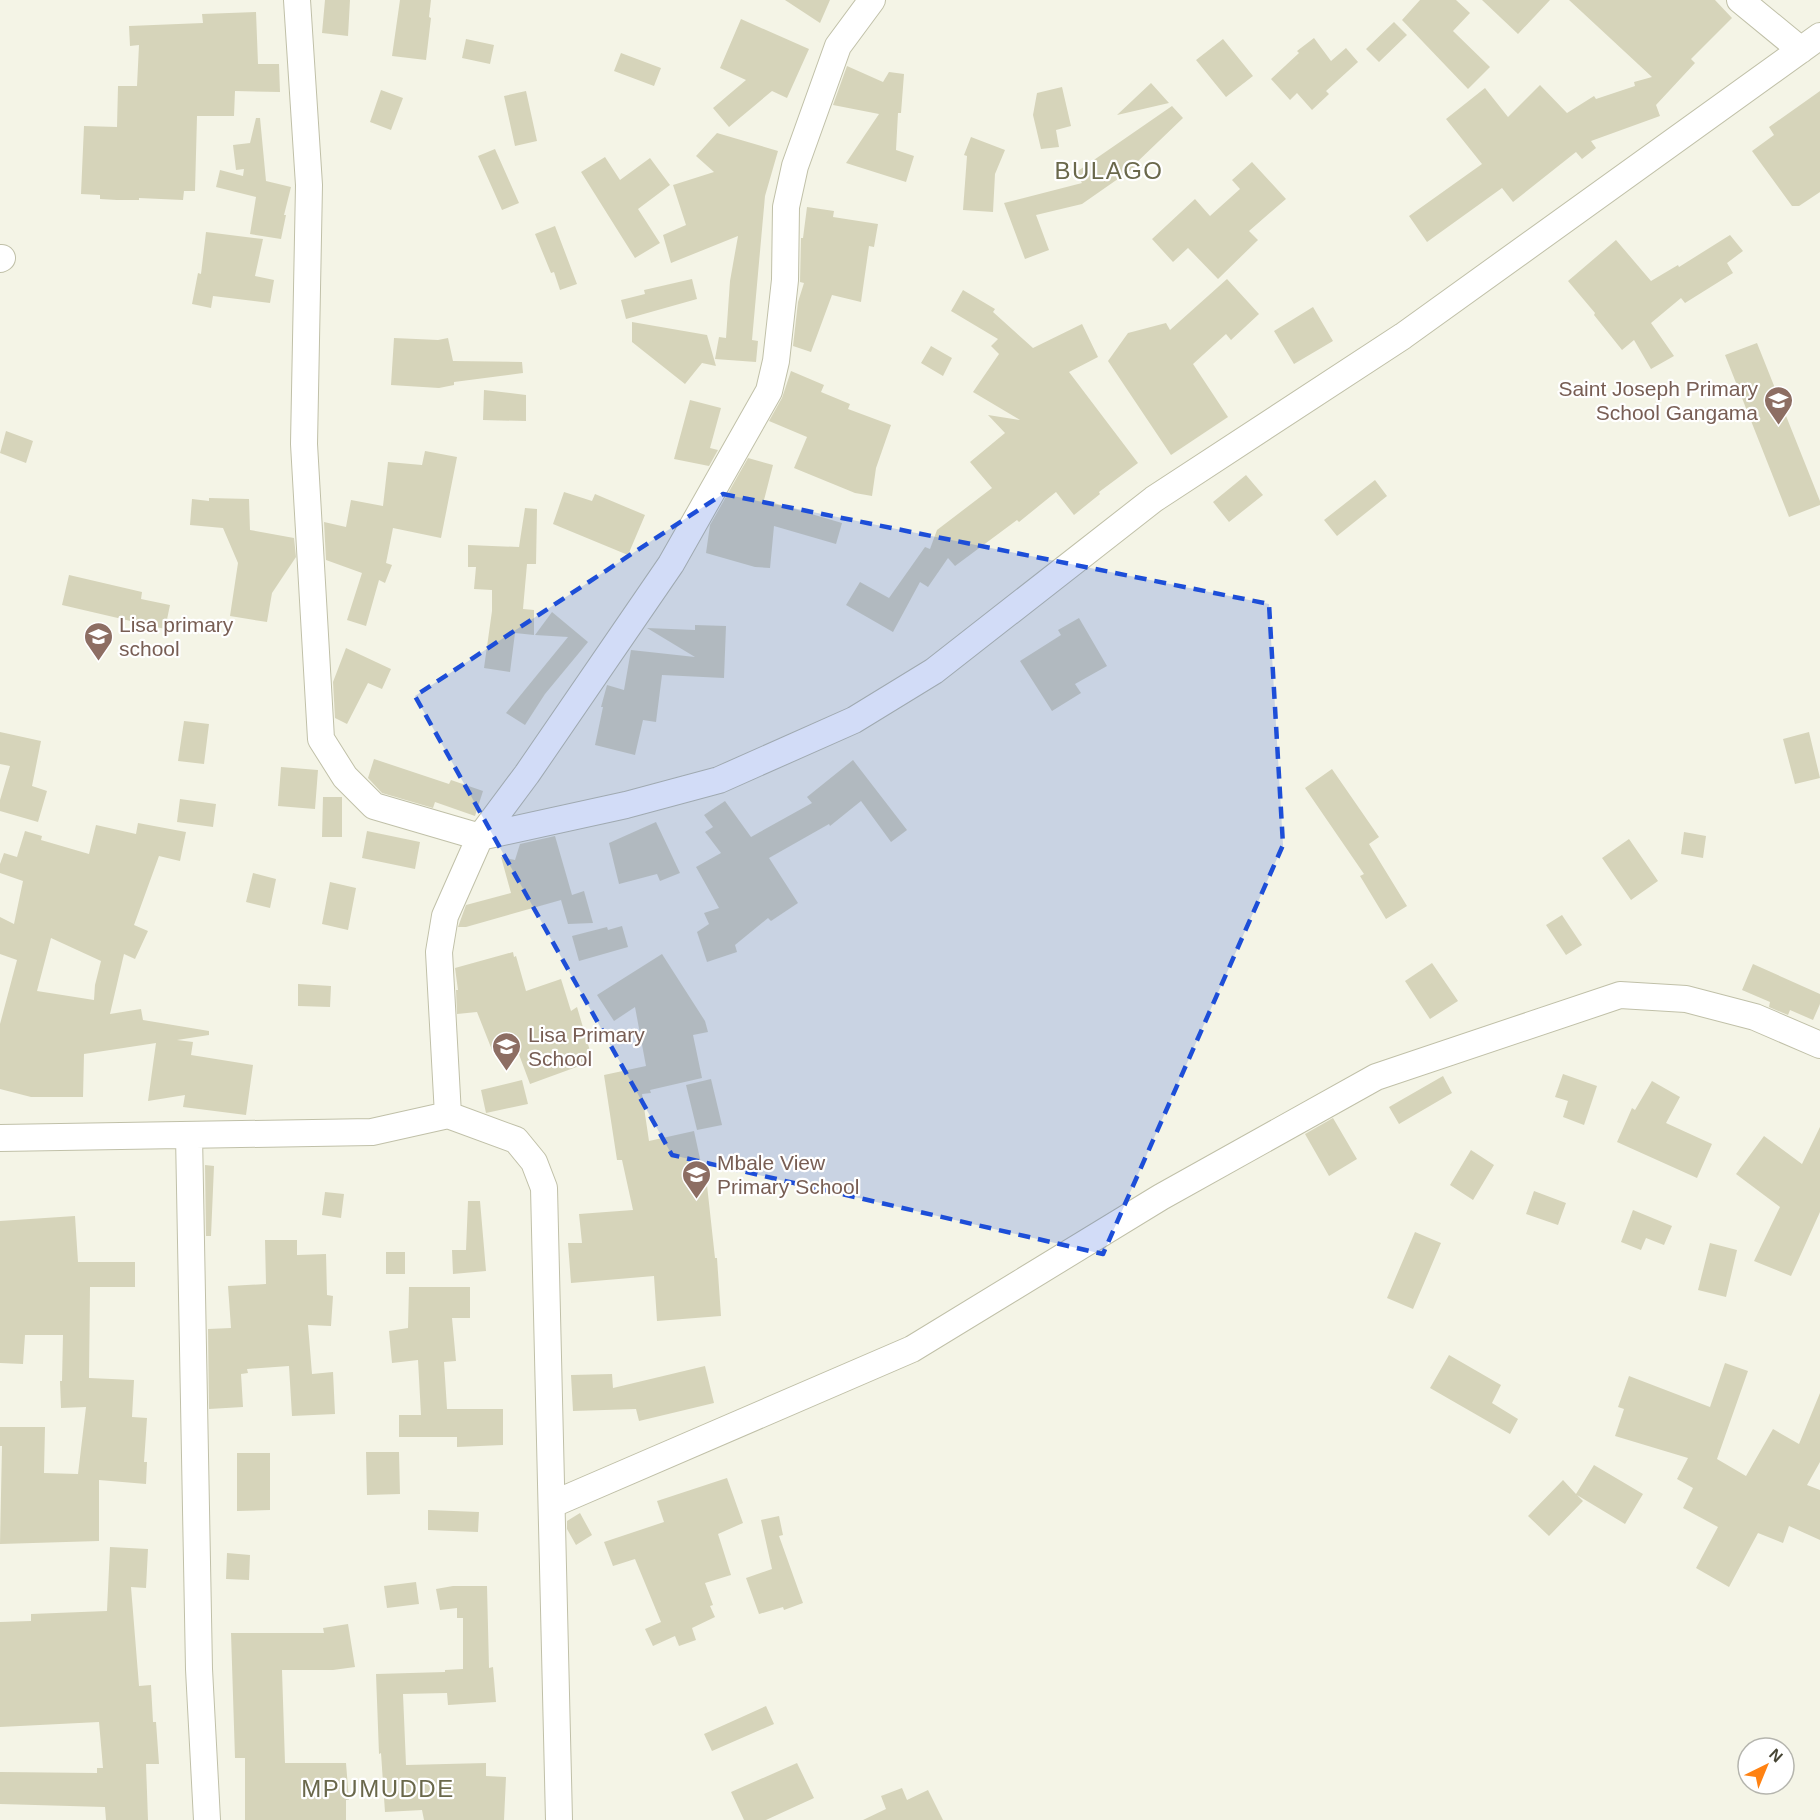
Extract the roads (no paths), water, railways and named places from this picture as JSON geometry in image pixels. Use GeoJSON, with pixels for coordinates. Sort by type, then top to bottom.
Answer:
{"type":"FeatureCollection","features":[{"type":"Feature","properties":{"kind":"street"},"geometry":{"type":"LineString","coordinates":[[297,0],[309,185],[304,444],[321,739],[345,777],[374,806],[480,837],[626,805],[719,780],[854,720],[934,671],[1154,499],[1404,336],[1810,43],[1740,0]]}},
{"type":"Feature","properties":{"kind":"street"},"geometry":{"type":"LineString","coordinates":[[447,1115],[439,952],[445,916],[480,837],[534,764],[671,564],[769,391],[776,361],[785,280],[786,207],[795,166],[838,46],[872,0]]}},
{"type":"Feature","properties":{"kind":"street"},"geometry":{"type":"LineString","coordinates":[[553,1504],[912,1349],[1161,1197],[1376,1077],[1620,995],[1686,999],[1755,1017],[1820,1045]]}},
{"type":"Feature","properties":{"kind":"street"},"geometry":{"type":"LineString","coordinates":[[0,1138],[372,1132],[447,1115],[516,1140],[534,1162],[544,1188],[559,1820]]}},
{"type":"Feature","properties":{"kind":"street"},"geometry":{"type":"LineString","coordinates":[[189,1135],[199,1669],[207,1820]]}},
{"type":"Feature","properties":{"kind":"place","name":"Saint Joseph Primary School Gangama"},"geometry":{"type":"Point","coordinates":[1779,426]}},
{"type":"Feature","properties":{"kind":"place","name":"Lisa primary school"},"geometry":{"type":"Point","coordinates":[98,662]}},
{"type":"Feature","properties":{"kind":"place","name":"Lisa Primary School"},"geometry":{"type":"Point","coordinates":[507,1072]}},
{"type":"Feature","properties":{"kind":"place","name":"Mbale View Primary School"},"geometry":{"type":"Point","coordinates":[696,1200]}},
{"type":"Feature","properties":{"kind":"district","name":"BULAGO"},"geometry":{"type":"Point","coordinates":[1109,170]}},
{"type":"Feature","properties":{"kind":"district","name":"MPUMUDDE"},"geometry":{"type":"Point","coordinates":[378,1788]}}]}
